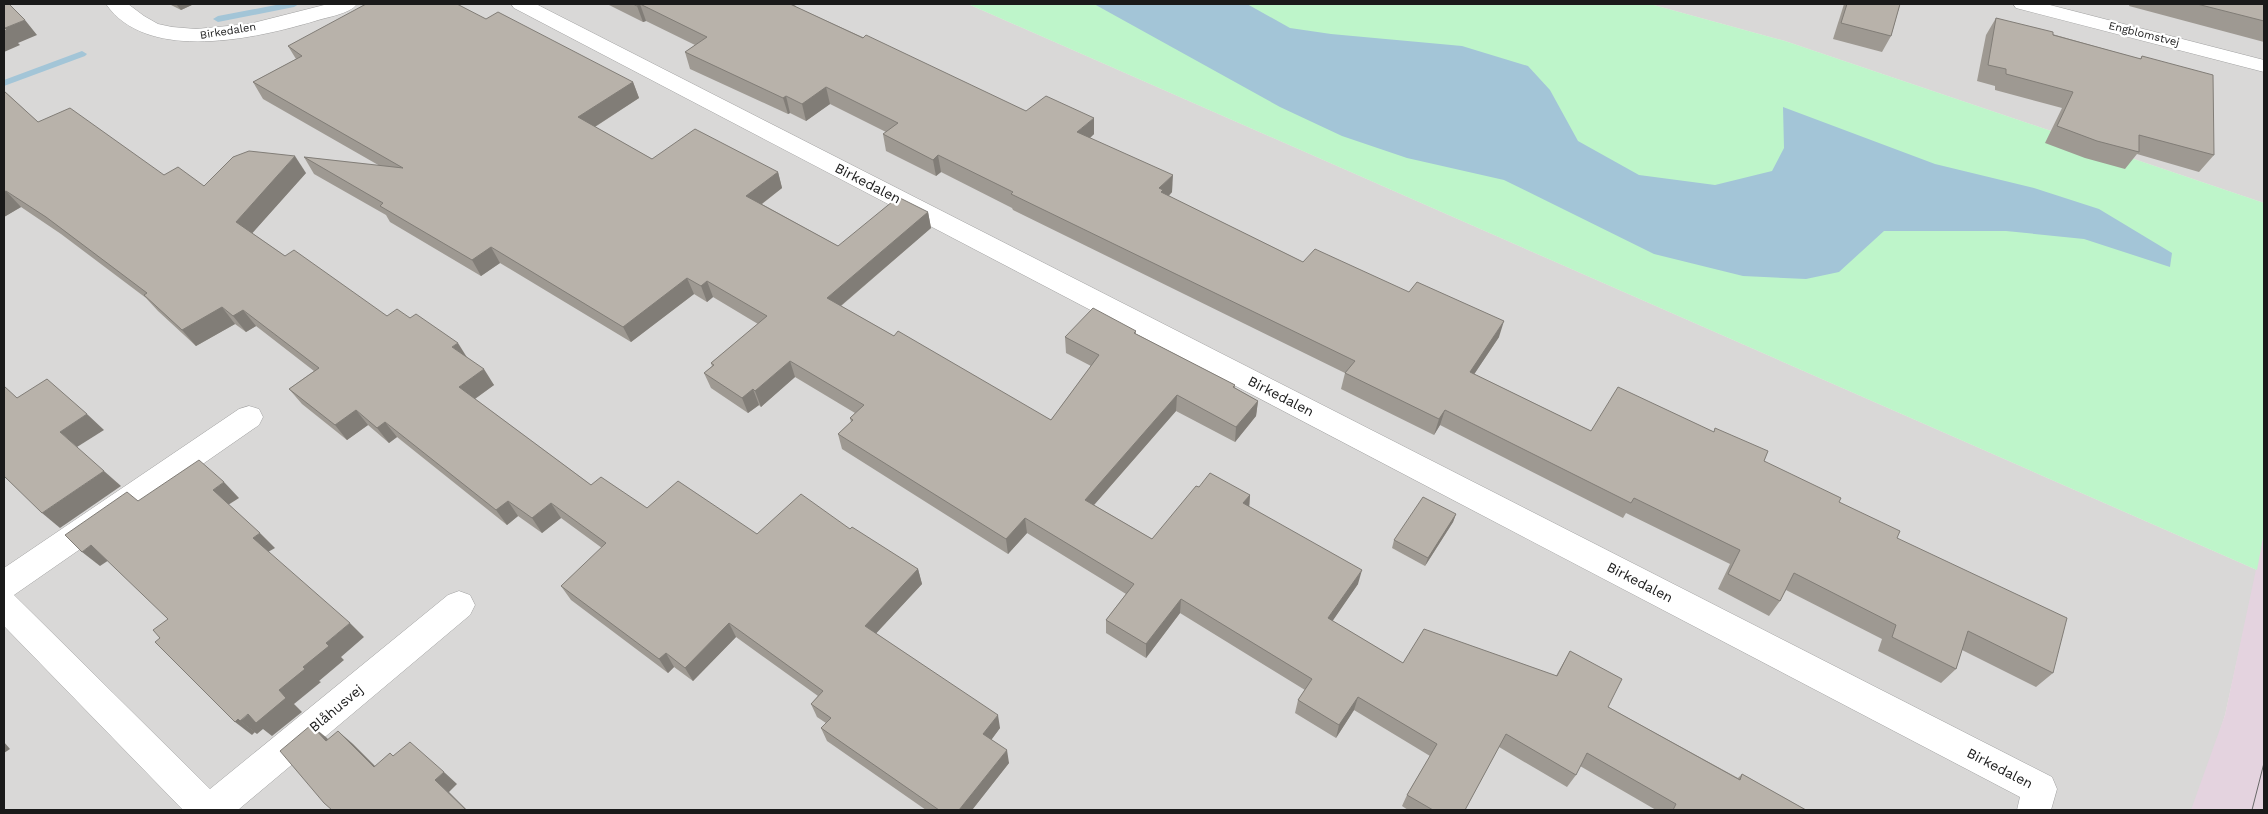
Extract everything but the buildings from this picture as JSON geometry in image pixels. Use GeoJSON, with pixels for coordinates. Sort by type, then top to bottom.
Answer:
{"type":"FeatureCollection","features":[{"type":"Feature","properties":{"kind":"street","name":"Birkedalen"},"geometry":{"type":"LineString","coordinates":[[116,4],[149,28],[173,35],[196,36],[229,33],[279,23],[347,4]]}},
{"type":"Feature","properties":{"kind":"street","name":"Birkedalen"},"geometry":{"type":"LineString","coordinates":[[521,4],[2037,800]]}},
{"type":"Feature","properties":{"kind":"street","name":"Engblomstvej"},"geometry":{"type":"LineString","coordinates":[[2023,4],[2264,66]]}},
{"type":"Feature","properties":{"kind":"street"},"geometry":{"type":"LineString","coordinates":[[4,585],[249,417]]}},
{"type":"Feature","properties":{"kind":"street"},"geometry":{"type":"LineString","coordinates":[[4,605],[207,810]]}},
{"type":"Feature","properties":{"kind":"street","name":"Blåhusvej"},"geometry":{"type":"LineString","coordinates":[[212,810],[459,605]]}},
{"type":"Feature","properties":{"kind":"shaded area"},"geometry":{"type":"Polygon","coordinates":[[[4,4],[968,4],[2257,570],[2225,715],[2195,810],[4,810],[4,4]]]}},
{"type":"Feature","properties":{"kind":"shaded area"},"geometry":{"type":"Polygon","coordinates":[[[1650,4],[2264,4],[2264,203],[1785,41],[1650,4]]]}},
{"type":"Feature","properties":{"kind":"shaded area"},"geometry":{"type":"Polygon","coordinates":[[[2264,532],[2264,810],[2191,810],[2225,715],[2264,532]]]}},
{"type":"Feature","properties":{"kind":"green space"},"geometry":{"type":"Polygon","coordinates":[[[968,4],[1650,4],[1785,41],[2264,203],[2264,532],[2257,570],[968,4]]]}},
{"type":"Feature","properties":{"kind":"water"},"geometry":{"type":"Polygon","coordinates":[[[1094,4],[1247,4],[1290,28],[1331,34],[1462,46],[1528,66],[1550,90],[1578,141],[1639,175],[1715,185],[1772,171],[1784,148],[1783,107],[1935,164],[2034,188],[2099,209],[2172,253],[2170,267],[2084,239],[2006,231],[1884,231],[1839,272],[1806,279],[1743,276],[1654,254],[1504,180],[1407,158],[1342,136],[1280,107],[1094,4]]]}},
{"type":"Feature","properties":{"kind":"waterway"},"geometry":{"type":"LineString","coordinates":[[218,19],[294,4]]}},
{"type":"Feature","properties":{"kind":"waterway"},"geometry":{"type":"LineString","coordinates":[[4,83],[82,54]]}},
{"type":"Feature","properties":{"kind":"tram line"},"geometry":{"type":"LineString","coordinates":[[2252,810],[2264,763]]}}]}
